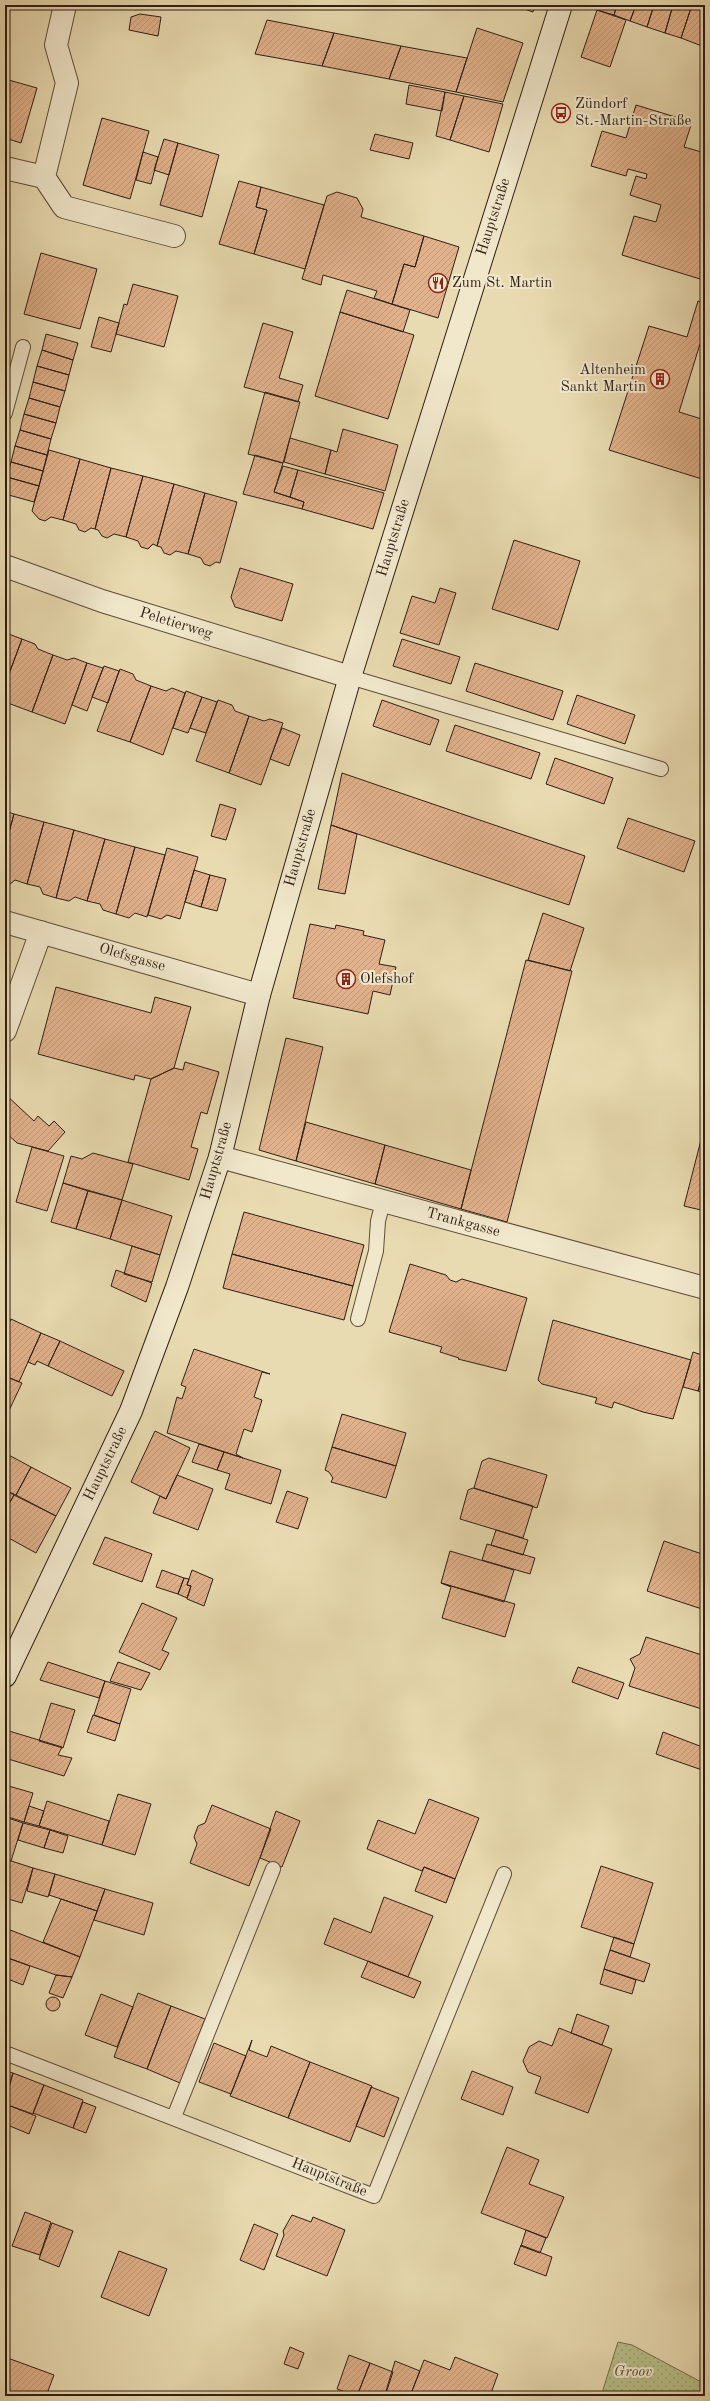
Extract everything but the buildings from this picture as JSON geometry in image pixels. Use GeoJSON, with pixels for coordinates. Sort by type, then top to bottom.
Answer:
{"type":"FeatureCollection","features":[{"type":"Feature","properties":{"kind":"main road"},"geometry":{"type":"LineString","coordinates":[[44,177],[67,83],[56,45],[65,5]]}},
{"type":"Feature","properties":{"kind":"main road","name":"Hauptstraße"},"geometry":{"type":"LineString","coordinates":[[5,1676],[26,1627],[131,1411],[177,1287],[220,1157],[259,995],[350,677],[561,5]]}},
{"type":"Feature","properties":{"kind":"main road"},"geometry":{"type":"LineString","coordinates":[[5,168],[44,177],[64,207],[174,236]]}},
{"type":"Feature","properties":{"kind":"main road","name":"Peletierweg"},"geometry":{"type":"LineString","coordinates":[[5,566],[102,601],[350,677]]}},
{"type":"Feature","properties":{"kind":"main road","name":"Olefsgasse"},"geometry":{"type":"LineString","coordinates":[[5,922],[259,995]]}},
{"type":"Feature","properties":{"kind":"main road"},"geometry":{"type":"LineString","coordinates":[[5,1030],[41,932]]}},
{"type":"Feature","properties":{"kind":"main road","name":"Trankgasse"},"geometry":{"type":"LineString","coordinates":[[220,1157],[705,1288]]}},
{"type":"Feature","properties":{"kind":"lane"},"geometry":{"type":"LineString","coordinates":[[5,413],[23,348]]}},
{"type":"Feature","properties":{"kind":"lane"},"geometry":{"type":"LineString","coordinates":[[350,677],[661,768]]}},
{"type":"Feature","properties":{"kind":"lane"},"geometry":{"type":"LineString","coordinates":[[358,1319],[376,1251],[378,1220],[383,1202]]}},
{"type":"Feature","properties":{"kind":"lane"},"geometry":{"type":"LineString","coordinates":[[174,2117],[273,1869]]}},
{"type":"Feature","properties":{"kind":"lane","name":"Hauptstraße"},"geometry":{"type":"LineString","coordinates":[[5,2053],[174,2117],[374,2196],[504,1874]]}},
{"type":"Feature","properties":{"kind":"green space","name":"Groov"},"geometry":{"type":"Polygon","coordinates":[[[618,2342],[632,2345],[705,2384],[705,2396],[601,2396],[618,2342]]]}},
{"type":"Feature","properties":{"kind":"place","name":"Zündorf St.-Martin-Straße"},"geometry":{"type":"Point","coordinates":[561,113]}},
{"type":"Feature","properties":{"kind":"place","name":"Zum St. Martin"},"geometry":{"type":"Point","coordinates":[438,283]}},
{"type":"Feature","properties":{"kind":"place","name":"Altenheim Sankt Martin"},"geometry":{"type":"Point","coordinates":[660,379]}},
{"type":"Feature","properties":{"kind":"place","name":"Olefshof"},"geometry":{"type":"Point","coordinates":[346,979]}}]}
